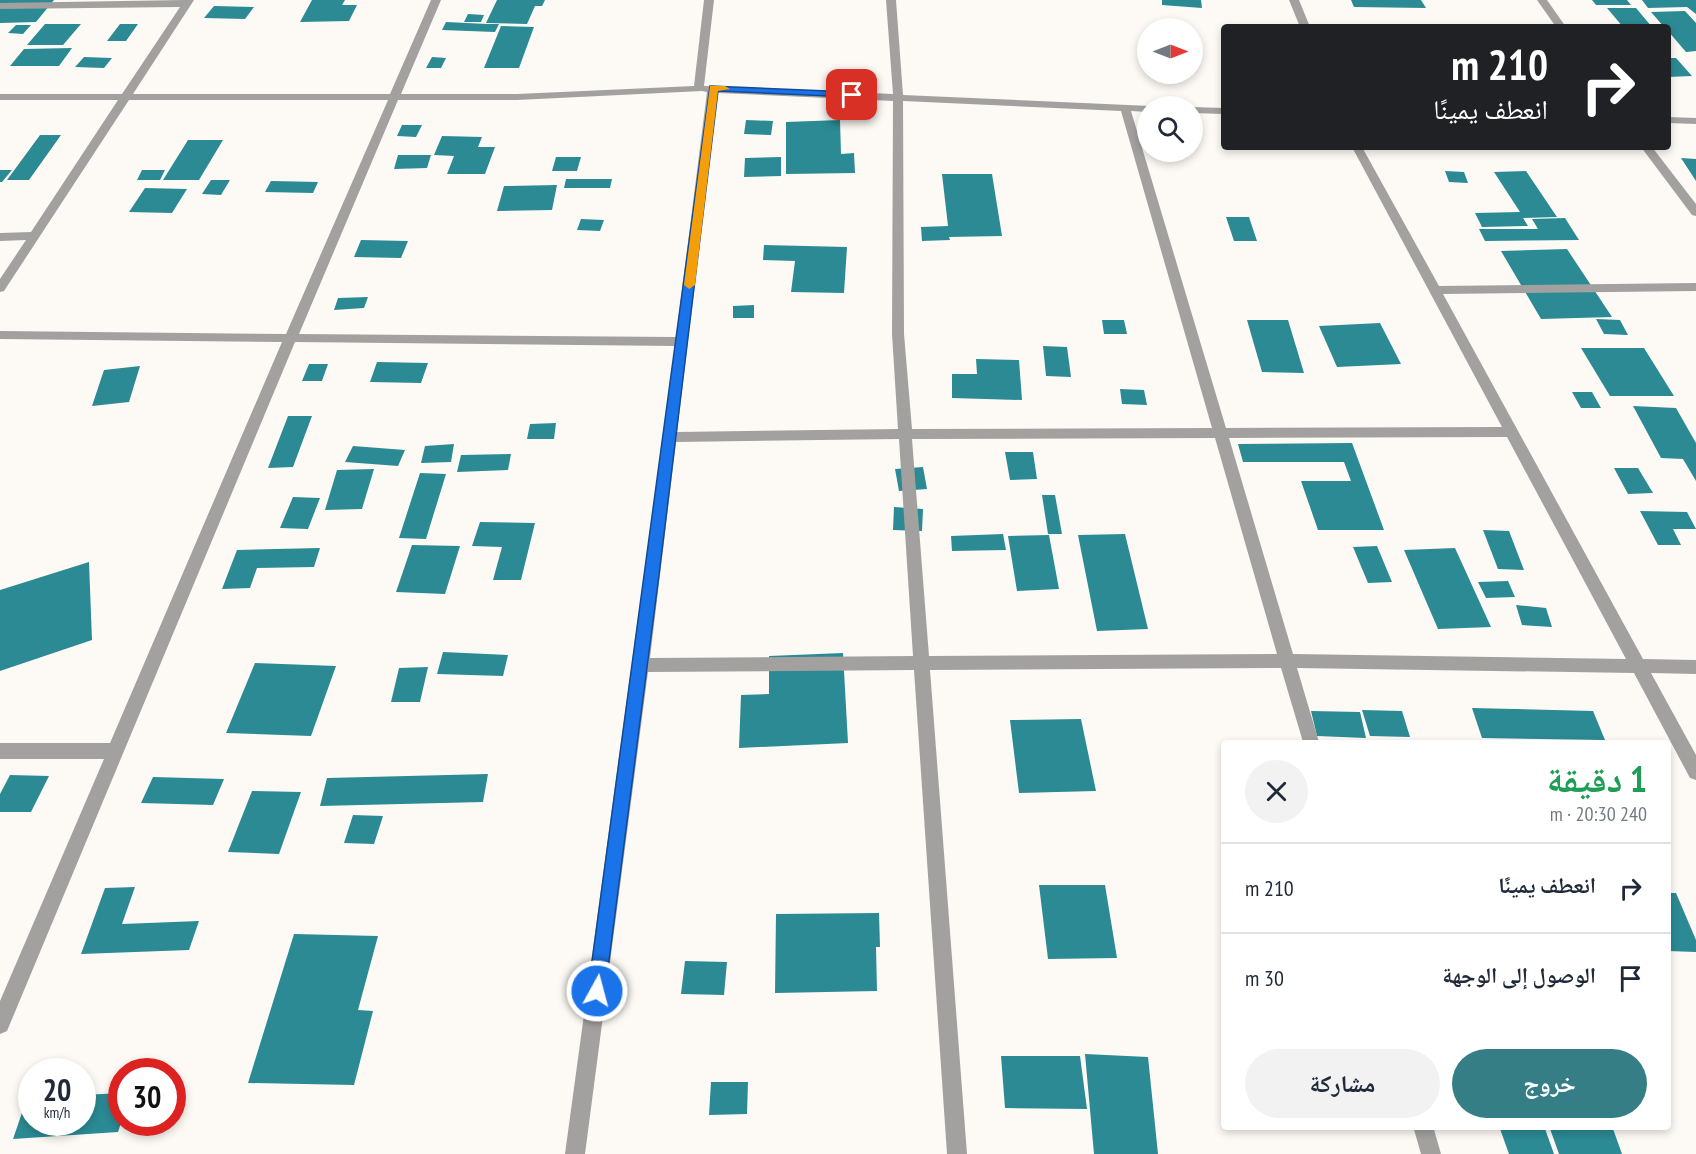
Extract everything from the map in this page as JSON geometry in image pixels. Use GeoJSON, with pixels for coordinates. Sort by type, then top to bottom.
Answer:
{"type":"FeatureCollection","features":[{"type":"Feature","properties":{"kind":"street"},"geometry":{"type":"LineString","coordinates":[[0,1024],[436,0]]}},
{"type":"Feature","properties":{"kind":"street"},"geometry":{"type":"LineString","coordinates":[[575,1154],[682,342],[706,88],[709,0]]}},
{"type":"Feature","properties":{"kind":"street"},"geometry":{"type":"LineString","coordinates":[[891,0],[898,97],[898,334],[957,1154]]}},
{"type":"Feature","properties":{"kind":"street"},"geometry":{"type":"LineString","coordinates":[[1294,0],[1304,24]]}},
{"type":"Feature","properties":{"kind":"street"},"geometry":{"type":"LineString","coordinates":[[1542,0],[1559,24]]}},
{"type":"Feature","properties":{"kind":"street"},"geometry":{"type":"LineString","coordinates":[[0,6],[188,2]]}},
{"type":"Feature","properties":{"kind":"street"},"geometry":{"type":"LineString","coordinates":[[0,288],[188,2]]}},
{"type":"Feature","properties":{"kind":"street"},"geometry":{"type":"LineString","coordinates":[[0,97],[129,95],[517,97],[706,88],[1137,109]]}},
{"type":"Feature","properties":{"kind":"street"},"geometry":{"type":"LineString","coordinates":[[1125,108],[1310,740]]}},
{"type":"Feature","properties":{"kind":"street"},"geometry":{"type":"LineString","coordinates":[[1203,110],[1221,111]]}},
{"type":"Feature","properties":{"kind":"street"},"geometry":{"type":"LineString","coordinates":[[1671,120],[1696,121]]}},
{"type":"Feature","properties":{"kind":"street"},"geometry":{"type":"LineString","coordinates":[[1359,150],[1696,772]]}},
{"type":"Feature","properties":{"kind":"street"},"geometry":{"type":"LineString","coordinates":[[1648,150],[1696,212]]}},
{"type":"Feature","properties":{"kind":"street"},"geometry":{"type":"LineString","coordinates":[[0,237],[35,236]]}},
{"type":"Feature","properties":{"kind":"street"},"geometry":{"type":"LineString","coordinates":[[1435,290],[1696,288]]}},
{"type":"Feature","properties":{"kind":"street"},"geometry":{"type":"LineString","coordinates":[[0,335],[682,342]]}},
{"type":"Feature","properties":{"kind":"street"},"geometry":{"type":"LineString","coordinates":[[670,437],[1512,432]]}},
{"type":"Feature","properties":{"kind":"street"},"geometry":{"type":"LineString","coordinates":[[640,665],[1287,661],[1696,667]]}},
{"type":"Feature","properties":{"kind":"street"},"geometry":{"type":"LineString","coordinates":[[0,751],[115,751]]}},
{"type":"Feature","properties":{"kind":"street"},"geometry":{"type":"LineString","coordinates":[[1424,1130],[1431,1154]]}},
{"type":"Feature","properties":{"kind":"building"},"geometry":{"type":"Polygon","coordinates":[[[0,0],[54,0],[36,22],[0,23],[0,0]]]}},
{"type":"Feature","properties":{"kind":"building"},"geometry":{"type":"Polygon","coordinates":[[[312,0],[345,0],[342,5],[357,5],[349,21],[300,22],[312,0]]]}},
{"type":"Feature","properties":{"kind":"building"},"geometry":{"type":"Polygon","coordinates":[[[497,0],[545,0],[542,6],[535,6],[527,24],[486,23],[497,0]]]}},
{"type":"Feature","properties":{"kind":"building"},"geometry":{"type":"Polygon","coordinates":[[[1162,0],[1201,0],[1202,8],[1162,5],[1162,0]]]}},
{"type":"Feature","properties":{"kind":"building"},"geometry":{"type":"Polygon","coordinates":[[[1351,0],[1421,0],[1426,8],[1354,7],[1351,0]]]}},
{"type":"Feature","properties":{"kind":"building"},"geometry":{"type":"Polygon","coordinates":[[[1592,0],[1627,0],[1631,5],[1596,5],[1592,0]]]}},
{"type":"Feature","properties":{"kind":"building"},"geometry":{"type":"Polygon","coordinates":[[[1642,0],[1696,0],[1696,14],[1687,7],[1648,8],[1642,0]]]}},
{"type":"Feature","properties":{"kind":"building"},"geometry":{"type":"Polygon","coordinates":[[[214,6],[254,7],[245,19],[204,18],[214,6]]]}},
{"type":"Feature","properties":{"kind":"building"},"geometry":{"type":"Polygon","coordinates":[[[1607,8],[1636,8],[1649,24],[1620,24],[1607,8]]]}},
{"type":"Feature","properties":{"kind":"building"},"geometry":{"type":"Polygon","coordinates":[[[1685,11],[1696,23],[1696,51],[1686,52],[1671,34],[1671,24],[1661,24],[1651,12],[1685,11]]]}},
{"type":"Feature","properties":{"kind":"building"},"geometry":{"type":"Polygon","coordinates":[[[468,14],[484,15],[481,22],[464,22],[468,14]]]}},
{"type":"Feature","properties":{"kind":"building"},"geometry":{"type":"Polygon","coordinates":[[[446,22],[499,24],[495,32],[442,30],[446,22]]]}},
{"type":"Feature","properties":{"kind":"building"},"geometry":{"type":"Polygon","coordinates":[[[45,24],[81,24],[63,45],[27,45],[45,24]]]}},
{"type":"Feature","properties":{"kind":"building"},"geometry":{"type":"Polygon","coordinates":[[[120,24],[138,24],[126,41],[107,41],[120,24]]]}},
{"type":"Feature","properties":{"kind":"building"},"geometry":{"type":"Polygon","coordinates":[[[16,25],[31,25],[23,34],[8,33],[16,25]]]}},
{"type":"Feature","properties":{"kind":"building"},"geometry":{"type":"Polygon","coordinates":[[[501,26],[534,27],[519,68],[484,68],[501,26]]]}},
{"type":"Feature","properties":{"kind":"building"},"geometry":{"type":"Polygon","coordinates":[[[72,48],[59,66],[10,66],[24,49],[72,48]]]}},
{"type":"Feature","properties":{"kind":"building"},"geometry":{"type":"Polygon","coordinates":[[[84,57],[112,58],[104,68],[75,67],[84,57]]]}},
{"type":"Feature","properties":{"kind":"building"},"geometry":{"type":"Polygon","coordinates":[[[432,57],[446,58],[441,68],[426,68],[432,57]]]}},
{"type":"Feature","properties":{"kind":"building"},"geometry":{"type":"Polygon","coordinates":[[[1671,58],[1676,58],[1692,76],[1671,77],[1671,58]]]}},
{"type":"Feature","properties":{"kind":"building"},"geometry":{"type":"Polygon","coordinates":[[[746,120],[773,121],[771,135],[744,134],[746,120]]]}},
{"type":"Feature","properties":{"kind":"building"},"geometry":{"type":"Polygon","coordinates":[[[840,120],[841,154],[854,153],[855,173],[786,174],[786,122],[840,120]]]}},
{"type":"Feature","properties":{"kind":"building"},"geometry":{"type":"Polygon","coordinates":[[[402,125],[422,125],[416,137],[397,136],[402,125]]]}},
{"type":"Feature","properties":{"kind":"building"},"geometry":{"type":"Polygon","coordinates":[[[40,135],[61,135],[29,180],[7,180],[40,135]]]}},
{"type":"Feature","properties":{"kind":"building"},"geometry":{"type":"Polygon","coordinates":[[[442,136],[482,137],[478,147],[495,147],[485,174],[447,174],[454,156],[434,155],[442,136]]]}},
{"type":"Feature","properties":{"kind":"building"},"geometry":{"type":"Polygon","coordinates":[[[188,140],[223,140],[199,180],[163,180],[188,140]]]}},
{"type":"Feature","properties":{"kind":"building"},"geometry":{"type":"Polygon","coordinates":[[[398,155],[431,155],[427,168],[394,169],[398,155]]]}},
{"type":"Feature","properties":{"kind":"building"},"geometry":{"type":"Polygon","coordinates":[[[556,157],[581,157],[577,171],[552,171],[556,157]]]}},
{"type":"Feature","properties":{"kind":"building"},"geometry":{"type":"Polygon","coordinates":[[[781,157],[781,176],[744,177],[745,158],[781,157]]]}},
{"type":"Feature","properties":{"kind":"building"},"geometry":{"type":"Polygon","coordinates":[[[1681,158],[1696,159],[1696,181],[1681,158]]]}},
{"type":"Feature","properties":{"kind":"building"},"geometry":{"type":"Polygon","coordinates":[[[0,170],[12,170],[2,182],[0,182],[0,170]]]}},
{"type":"Feature","properties":{"kind":"building"},"geometry":{"type":"Polygon","coordinates":[[[142,170],[165,170],[160,180],[137,180],[142,170]]]}},
{"type":"Feature","properties":{"kind":"building"},"geometry":{"type":"Polygon","coordinates":[[[1445,171],[1464,172],[1468,183],[1449,182],[1445,171]]]}},
{"type":"Feature","properties":{"kind":"building"},"geometry":{"type":"Polygon","coordinates":[[[1526,171],[1557,217],[1523,218],[1528,226],[1482,227],[1475,213],[1520,212],[1494,172],[1526,171]]]}},
{"type":"Feature","properties":{"kind":"building"},"geometry":{"type":"Polygon","coordinates":[[[942,174],[992,174],[1002,236],[949,237],[950,240],[922,241],[921,227],[948,226],[942,174]]]}},
{"type":"Feature","properties":{"kind":"building"},"geometry":{"type":"Polygon","coordinates":[[[566,179],[612,179],[610,188],[564,188],[566,179]]]}},
{"type":"Feature","properties":{"kind":"building"},"geometry":{"type":"Polygon","coordinates":[[[211,180],[230,180],[221,195],[202,194],[211,180]]]}},
{"type":"Feature","properties":{"kind":"building"},"geometry":{"type":"Polygon","coordinates":[[[271,181],[318,182],[313,193],[265,192],[271,181]]]}},
{"type":"Feature","properties":{"kind":"building"},"geometry":{"type":"Polygon","coordinates":[[[557,185],[552,210],[497,211],[504,186],[557,185]]]}},
{"type":"Feature","properties":{"kind":"building"},"geometry":{"type":"Polygon","coordinates":[[[145,188],[187,189],[172,213],[129,212],[145,188]]]}},
{"type":"Feature","properties":{"kind":"building"},"geometry":{"type":"Polygon","coordinates":[[[1226,217],[1249,217],[1257,241],[1234,241],[1226,217]]]}},
{"type":"Feature","properties":{"kind":"building"},"geometry":{"type":"Polygon","coordinates":[[[1565,218],[1579,240],[1485,241],[1479,229],[1538,229],[1532,219],[1565,218]]]}},
{"type":"Feature","properties":{"kind":"building"},"geometry":{"type":"Polygon","coordinates":[[[581,219],[604,220],[600,231],[577,230],[581,219]]]}},
{"type":"Feature","properties":{"kind":"building"},"geometry":{"type":"Polygon","coordinates":[[[361,240],[408,241],[401,258],[354,257],[361,240]]]}},
{"type":"Feature","properties":{"kind":"building"},"geometry":{"type":"Polygon","coordinates":[[[764,245],[847,247],[844,293],[791,292],[795,261],[763,260],[764,245]]]}},
{"type":"Feature","properties":{"kind":"building"},"geometry":{"type":"Polygon","coordinates":[[[1567,249],[1612,317],[1541,319],[1501,251],[1567,249]]]}},
{"type":"Feature","properties":{"kind":"building"},"geometry":{"type":"Polygon","coordinates":[[[368,297],[364,308],[334,310],[338,298],[368,297]]]}},
{"type":"Feature","properties":{"kind":"building"},"geometry":{"type":"Polygon","coordinates":[[[754,305],[754,318],[733,318],[733,306],[754,305]]]}},
{"type":"Feature","properties":{"kind":"building"},"geometry":{"type":"Polygon","coordinates":[[[1596,319],[1620,320],[1628,335],[1604,334],[1596,319]]]}},
{"type":"Feature","properties":{"kind":"building"},"geometry":{"type":"Polygon","coordinates":[[[1102,320],[1124,320],[1127,334],[1104,334],[1102,320]]]}},
{"type":"Feature","properties":{"kind":"building"},"geometry":{"type":"Polygon","coordinates":[[[1247,320],[1288,320],[1304,373],[1262,372],[1247,320]]]}},
{"type":"Feature","properties":{"kind":"building"},"geometry":{"type":"Polygon","coordinates":[[[1380,323],[1401,364],[1337,367],[1319,326],[1380,323]]]}},
{"type":"Feature","properties":{"kind":"building"},"geometry":{"type":"Polygon","coordinates":[[[1043,346],[1067,347],[1071,377],[1046,376],[1043,346]]]}},
{"type":"Feature","properties":{"kind":"building"},"geometry":{"type":"Polygon","coordinates":[[[1581,348],[1644,348],[1674,396],[1610,396],[1581,348]]]}},
{"type":"Feature","properties":{"kind":"building"},"geometry":{"type":"Polygon","coordinates":[[[976,359],[1019,360],[1022,400],[952,398],[952,374],[977,374],[976,359]]]}},
{"type":"Feature","properties":{"kind":"building"},"geometry":{"type":"Polygon","coordinates":[[[377,362],[428,363],[421,383],[370,382],[377,362]]]}},
{"type":"Feature","properties":{"kind":"building"},"geometry":{"type":"Polygon","coordinates":[[[309,364],[328,364],[322,381],[302,381],[309,364]]]}},
{"type":"Feature","properties":{"kind":"building"},"geometry":{"type":"Polygon","coordinates":[[[140,366],[129,402],[92,406],[104,370],[140,366]]]}},
{"type":"Feature","properties":{"kind":"building"},"geometry":{"type":"Polygon","coordinates":[[[1120,389],[1144,390],[1147,405],[1122,404],[1120,389]]]}},
{"type":"Feature","properties":{"kind":"building"},"geometry":{"type":"Polygon","coordinates":[[[1572,392],[1592,392],[1601,408],[1581,408],[1572,392]]]}},
{"type":"Feature","properties":{"kind":"building"},"geometry":{"type":"Polygon","coordinates":[[[1633,406],[1676,408],[1696,443],[1696,481],[1683,459],[1661,458],[1633,406]]]}},
{"type":"Feature","properties":{"kind":"building"},"geometry":{"type":"Polygon","coordinates":[[[288,416],[312,416],[293,467],[268,468],[288,416]]]}},
{"type":"Feature","properties":{"kind":"building"},"geometry":{"type":"Polygon","coordinates":[[[556,423],[554,439],[527,439],[530,424],[556,423]]]}},
{"type":"Feature","properties":{"kind":"building"},"geometry":{"type":"Polygon","coordinates":[[[1352,443],[1384,530],[1318,530],[1301,481],[1351,481],[1344,462],[1243,462],[1238,444],[1352,443]]]}},
{"type":"Feature","properties":{"kind":"building"},"geometry":{"type":"Polygon","coordinates":[[[454,444],[451,462],[421,463],[425,446],[454,444]]]}},
{"type":"Feature","properties":{"kind":"building"},"geometry":{"type":"Polygon","coordinates":[[[353,446],[405,450],[398,466],[345,462],[353,446]]]}},
{"type":"Feature","properties":{"kind":"building"},"geometry":{"type":"Polygon","coordinates":[[[1005,452],[1033,452],[1037,479],[1010,480],[1005,452]]]}},
{"type":"Feature","properties":{"kind":"building"},"geometry":{"type":"Polygon","coordinates":[[[511,454],[508,470],[457,472],[461,455],[511,454]]]}},
{"type":"Feature","properties":{"kind":"building"},"geometry":{"type":"Polygon","coordinates":[[[923,467],[927,489],[899,491],[895,469],[923,467]]]}},
{"type":"Feature","properties":{"kind":"building"},"geometry":{"type":"Polygon","coordinates":[[[1614,468],[1638,468],[1653,493],[1628,494],[1614,468]]]}},
{"type":"Feature","properties":{"kind":"building"},"geometry":{"type":"Polygon","coordinates":[[[374,469],[362,509],[325,510],[337,470],[374,469]]]}},
{"type":"Feature","properties":{"kind":"building"},"geometry":{"type":"Polygon","coordinates":[[[420,473],[446,474],[426,539],[399,538],[420,473]]]}},
{"type":"Feature","properties":{"kind":"building"},"geometry":{"type":"Polygon","coordinates":[[[1042,495],[1055,495],[1062,534],[1048,534],[1042,495]]]}},
{"type":"Feature","properties":{"kind":"building"},"geometry":{"type":"Polygon","coordinates":[[[293,497],[320,498],[308,529],[280,528],[293,497]]]}},
{"type":"Feature","properties":{"kind":"building"},"geometry":{"type":"Polygon","coordinates":[[[894,507],[923,509],[922,531],[893,530],[894,507]]]}},
{"type":"Feature","properties":{"kind":"building"},"geometry":{"type":"Polygon","coordinates":[[[1640,511],[1687,512],[1696,529],[1673,529],[1681,545],[1658,545],[1640,511]]]}},
{"type":"Feature","properties":{"kind":"building"},"geometry":{"type":"Polygon","coordinates":[[[480,522],[535,523],[521,580],[493,580],[502,547],[472,546],[480,522]]]}},
{"type":"Feature","properties":{"kind":"building"},"geometry":{"type":"Polygon","coordinates":[[[1483,530],[1509,531],[1524,570],[1498,569],[1483,530]]]}},
{"type":"Feature","properties":{"kind":"building"},"geometry":{"type":"Polygon","coordinates":[[[1003,534],[1006,550],[952,551],[951,536],[1003,534]]]}},
{"type":"Feature","properties":{"kind":"building"},"geometry":{"type":"Polygon","coordinates":[[[1125,534],[1148,629],[1097,631],[1078,535],[1125,534]]]}},
{"type":"Feature","properties":{"kind":"building"},"geometry":{"type":"Polygon","coordinates":[[[1049,535],[1059,589],[1017,591],[1008,536],[1049,535]]]}},
{"type":"Feature","properties":{"kind":"building"},"geometry":{"type":"Polygon","coordinates":[[[412,545],[460,546],[445,594],[396,592],[412,545]]]}},
{"type":"Feature","properties":{"kind":"building"},"geometry":{"type":"Polygon","coordinates":[[[1377,546],[1392,582],[1368,583],[1353,547],[1377,546]]]}},
{"type":"Feature","properties":{"kind":"building"},"geometry":{"type":"Polygon","coordinates":[[[320,548],[314,567],[257,568],[250,588],[222,589],[237,550],[320,548]]]}},
{"type":"Feature","properties":{"kind":"building"},"geometry":{"type":"Polygon","coordinates":[[[1455,548],[1491,627],[1438,629],[1404,550],[1455,548]]]}},
{"type":"Feature","properties":{"kind":"building"},"geometry":{"type":"Polygon","coordinates":[[[89,562],[92,640],[0,671],[0,590],[89,562]]]}},
{"type":"Feature","properties":{"kind":"building"},"geometry":{"type":"Polygon","coordinates":[[[1508,581],[1515,597],[1486,598],[1478,582],[1508,581]]]}},
{"type":"Feature","properties":{"kind":"building"},"geometry":{"type":"Polygon","coordinates":[[[1516,605],[1546,608],[1552,627],[1522,625],[1516,605]]]}},
{"type":"Feature","properties":{"kind":"building"},"geometry":{"type":"Polygon","coordinates":[[[443,652],[508,655],[503,676],[437,674],[443,652]]]}},
{"type":"Feature","properties":{"kind":"building"},"geometry":{"type":"Polygon","coordinates":[[[843,653],[848,743],[739,748],[741,695],[769,694],[769,656],[843,653]]]}},
{"type":"Feature","properties":{"kind":"building"},"geometry":{"type":"Polygon","coordinates":[[[255,663],[336,666],[311,736],[226,733],[255,663]]]}},
{"type":"Feature","properties":{"kind":"building"},"geometry":{"type":"Polygon","coordinates":[[[428,667],[420,702],[391,702],[399,668],[428,667]]]}},
{"type":"Feature","properties":{"kind":"building"},"geometry":{"type":"Polygon","coordinates":[[[1472,708],[1593,711],[1605,740],[1482,738],[1472,708]]]}},
{"type":"Feature","properties":{"kind":"building"},"geometry":{"type":"Polygon","coordinates":[[[1362,710],[1402,711],[1410,737],[1370,736],[1362,710]]]}},
{"type":"Feature","properties":{"kind":"building"},"geometry":{"type":"Polygon","coordinates":[[[1311,711],[1360,712],[1366,738],[1317,736],[1311,711]]]}},
{"type":"Feature","properties":{"kind":"building"},"geometry":{"type":"Polygon","coordinates":[[[1081,719],[1096,791],[1019,793],[1010,720],[1081,719]]]}},
{"type":"Feature","properties":{"kind":"building"},"geometry":{"type":"Polygon","coordinates":[[[488,774],[483,802],[320,806],[327,778],[488,774]]]}},
{"type":"Feature","properties":{"kind":"building"},"geometry":{"type":"Polygon","coordinates":[[[10,775],[49,776],[31,812],[0,812],[0,794],[10,775]]]}},
{"type":"Feature","properties":{"kind":"building"},"geometry":{"type":"Polygon","coordinates":[[[153,777],[224,779],[213,805],[141,803],[153,777]]]}},
{"type":"Feature","properties":{"kind":"building"},"geometry":{"type":"Polygon","coordinates":[[[252,791],[301,792],[279,854],[228,852],[252,791]]]}},
{"type":"Feature","properties":{"kind":"building"},"geometry":{"type":"Polygon","coordinates":[[[353,815],[383,816],[374,844],[344,843],[353,815]]]}},
{"type":"Feature","properties":{"kind":"building"},"geometry":{"type":"Polygon","coordinates":[[[1039,885],[1105,885],[1117,958],[1048,959],[1039,885]]]}},
{"type":"Feature","properties":{"kind":"building"},"geometry":{"type":"Polygon","coordinates":[[[135,887],[122,924],[199,921],[189,950],[81,954],[105,888],[135,887]]]}},
{"type":"Feature","properties":{"kind":"building"},"geometry":{"type":"Polygon","coordinates":[[[1671,893],[1676,893],[1696,940],[1696,952],[1671,951],[1671,893]]]}},
{"type":"Feature","properties":{"kind":"building"},"geometry":{"type":"Polygon","coordinates":[[[879,913],[880,947],[876,947],[877,991],[775,993],[776,914],[879,913]]]}},
{"type":"Feature","properties":{"kind":"building"},"geometry":{"type":"Polygon","coordinates":[[[294,934],[378,936],[358,1010],[373,1011],[354,1085],[248,1083],[294,934]]]}},
{"type":"Feature","properties":{"kind":"building"},"geometry":{"type":"Polygon","coordinates":[[[685,961],[727,962],[724,995],[681,994],[685,961]]]}},
{"type":"Feature","properties":{"kind":"building"},"geometry":{"type":"Polygon","coordinates":[[[1085,1054],[1148,1057],[1158,1154],[1094,1154],[1085,1054]]]}},
{"type":"Feature","properties":{"kind":"building"},"geometry":{"type":"Polygon","coordinates":[[[1001,1056],[1080,1056],[1087,1109],[1005,1108],[1001,1056]]]}},
{"type":"Feature","properties":{"kind":"building"},"geometry":{"type":"Polygon","coordinates":[[[711,1082],[748,1082],[747,1114],[709,1115],[711,1082]]]}},
{"type":"Feature","properties":{"kind":"building"},"geometry":{"type":"Polygon","coordinates":[[[96,1094],[108,1094],[108,1133],[96,1133],[96,1094]]]}},
{"type":"Feature","properties":{"kind":"building"},"geometry":{"type":"Polygon","coordinates":[[[18,1124],[18,1136],[58,1136],[13,1139],[18,1124]]]}},
{"type":"Feature","properties":{"kind":"building"},"geometry":{"type":"Polygon","coordinates":[[[1500,1130],[1545,1130],[1554,1154],[1509,1154],[1500,1130]]]}},
{"type":"Feature","properties":{"kind":"building"},"geometry":{"type":"Polygon","coordinates":[[[1550,1130],[1613,1130],[1622,1154],[1559,1154],[1550,1130]]]}},
{"type":"Feature","properties":{"kind":"slow traffic"},"geometry":{"type":"LineString","coordinates":[[689,285],[713,88],[725,89]]}},
{"type":"Feature","properties":{"kind":"route"},"geometry":{"type":"LineString","coordinates":[[597,991],[653,575],[713,88],[852,95]]}}]}
